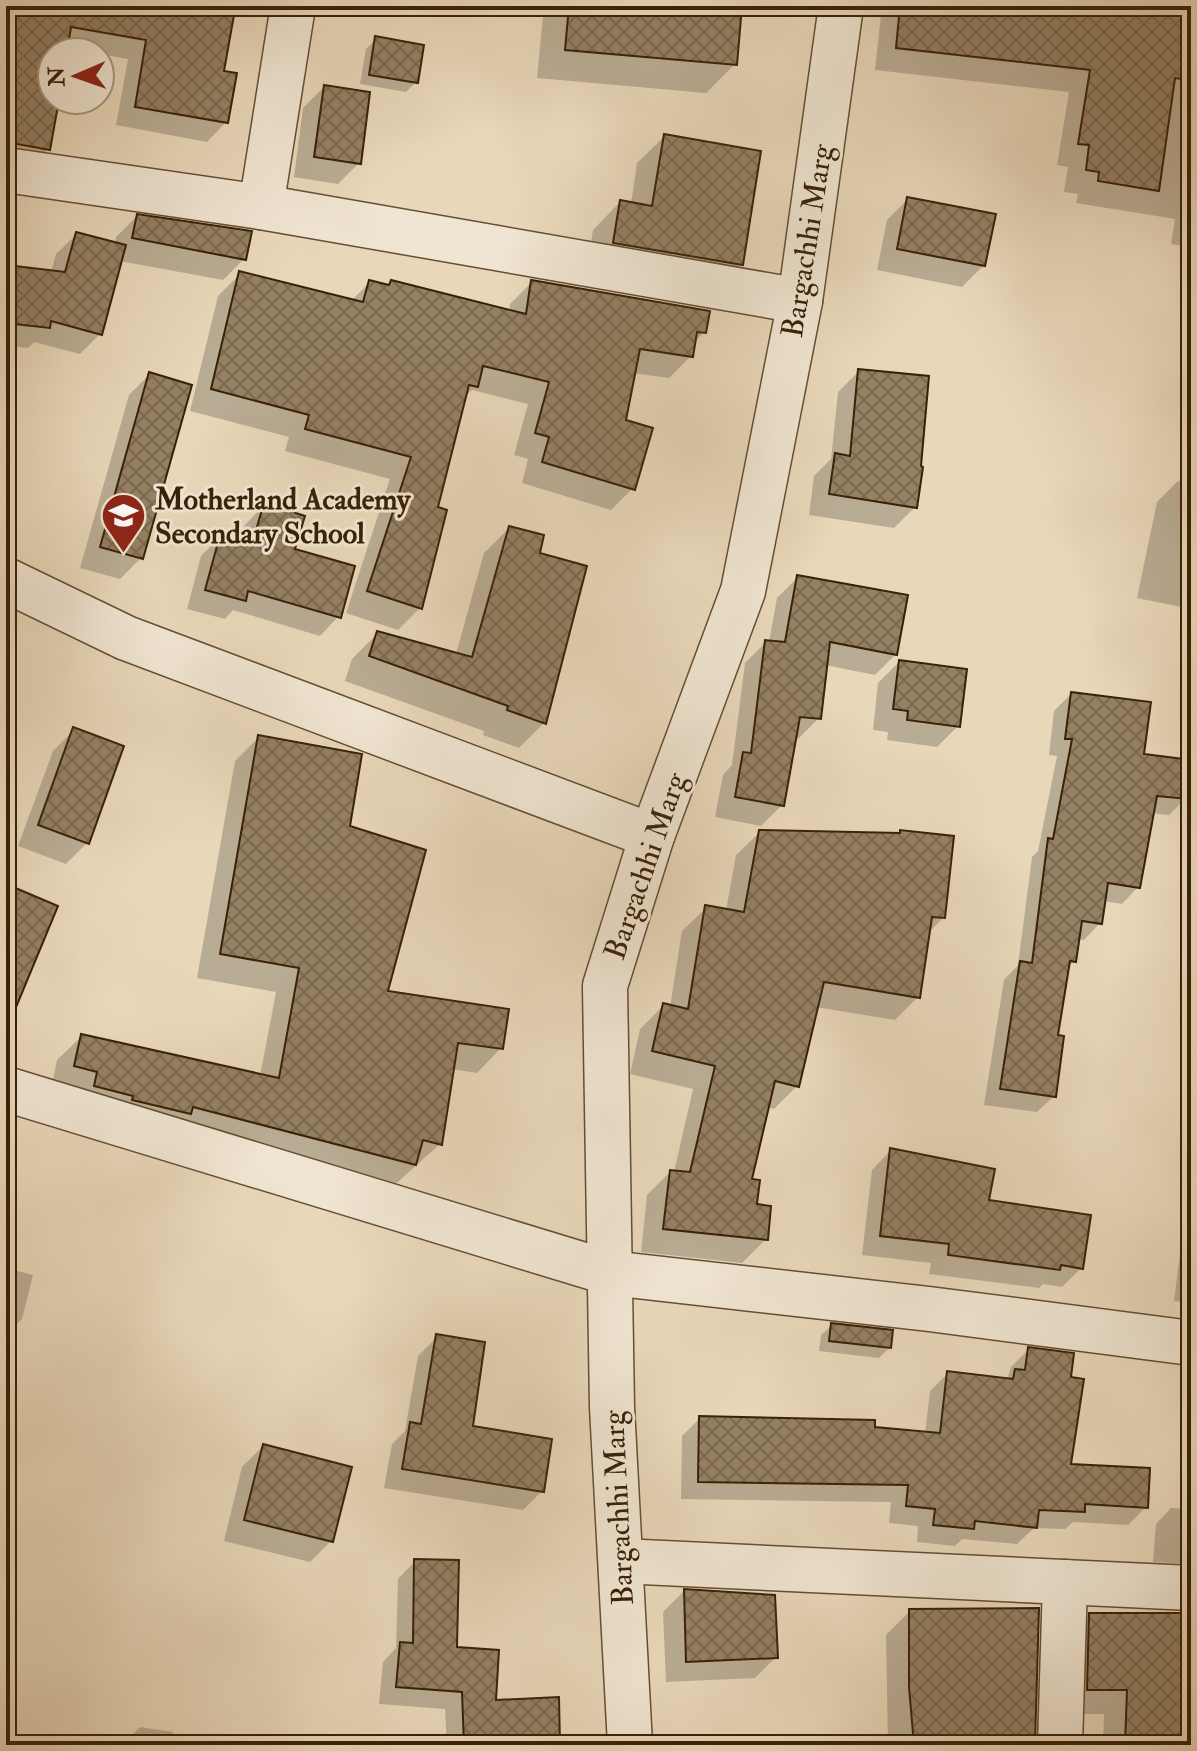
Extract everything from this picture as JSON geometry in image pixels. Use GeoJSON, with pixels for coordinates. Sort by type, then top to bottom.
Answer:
{"type":"FeatureCollection","features":[{"type":"Feature","properties":{"kind":"street"},"geometry":{"type":"LineString","coordinates":[[261,207],[293,6]]}},
{"type":"Feature","properties":{"kind":"street","name":"Bargachhi Marg"},"geometry":{"type":"LineString","coordinates":[[630,1745],[612,1407],[605,986],[652,836],[743,591],[800,301],[841,6]]}},
{"type":"Feature","properties":{"kind":"street"},"geometry":{"type":"LineString","coordinates":[[6,170],[261,207],[800,301]]}},
{"type":"Feature","properties":{"kind":"street"},"geometry":{"type":"LineString","coordinates":[[6,580],[126,638],[652,836]]}},
{"type":"Feature","properties":{"kind":"street"},"geometry":{"type":"LineString","coordinates":[[6,1089],[610,1273],[929,1309],[1191,1343]]}},
{"type":"Feature","properties":{"kind":"street"},"geometry":{"type":"LineString","coordinates":[[621,1561],[1191,1588]]}},
{"type":"Feature","properties":{"kind":"street"},"geometry":{"type":"LineString","coordinates":[[1060,1745],[1065,1582]]}},
{"type":"Feature","properties":{"kind":"building"},"geometry":{"type":"Polygon","coordinates":[[[6,6],[185,6],[234,15],[224,71],[237,73],[228,123],[135,107],[146,40],[71,27],[70,36],[36,36],[36,116],[56,116],[50,150],[6,142],[6,6]]]}},
{"type":"Feature","properties":{"kind":"building"},"geometry":{"type":"Polygon","coordinates":[[[569,6],[742,6],[737,65],[565,50],[569,6]]]}},
{"type":"Feature","properties":{"kind":"building"},"geometry":{"type":"Polygon","coordinates":[[[900,6],[1116,6],[1191,17],[1191,80],[1175,78],[1159,191],[1098,181],[1099,172],[1086,170],[1089,145],[1078,144],[1090,70],[896,48],[900,6]]]}},
{"type":"Feature","properties":{"kind":"building"},"geometry":{"type":"Polygon","coordinates":[[[375,36],[424,45],[418,83],[369,75],[375,36]]]}},
{"type":"Feature","properties":{"kind":"building"},"geometry":{"type":"Polygon","coordinates":[[[324,85],[370,92],[361,164],[314,157],[324,85]]]}},
{"type":"Feature","properties":{"kind":"building"},"geometry":{"type":"Polygon","coordinates":[[[664,134],[761,151],[743,265],[613,243],[620,200],[652,206],[664,134]]]}},
{"type":"Feature","properties":{"kind":"building"},"geometry":{"type":"Polygon","coordinates":[[[907,197],[996,214],[985,266],[897,249],[907,197]]]}},
{"type":"Feature","properties":{"kind":"building"},"geometry":{"type":"Polygon","coordinates":[[[137,214],[252,231],[246,260],[132,238],[137,214]]]}},
{"type":"Feature","properties":{"kind":"building"},"geometry":{"type":"Polygon","coordinates":[[[76,232],[126,245],[102,335],[51,321],[50,328],[6,323],[6,265],[65,272],[76,232]]]}},
{"type":"Feature","properties":{"kind":"building"},"geometry":{"type":"Polygon","coordinates":[[[239,271],[363,302],[369,280],[389,285],[391,280],[526,314],[531,280],[710,311],[706,333],[697,332],[693,357],[640,349],[626,420],[653,428],[635,490],[542,462],[549,437],[535,433],[549,382],[483,366],[478,387],[469,385],[438,507],[447,510],[422,609],[367,591],[411,457],[305,429],[309,415],[211,389],[239,271]]]}},
{"type":"Feature","properties":{"kind":"building"},"geometry":{"type":"Polygon","coordinates":[[[858,369],[929,376],[917,508],[829,494],[835,453],[850,456],[858,369]]]}},
{"type":"Feature","properties":{"kind":"building"},"geometry":{"type":"Polygon","coordinates":[[[149,372],[192,385],[143,559],[100,547],[149,372]]]}},
{"type":"Feature","properties":{"kind":"building"},"geometry":{"type":"Polygon","coordinates":[[[264,503],[305,516],[295,549],[355,566],[341,618],[248,591],[246,601],[205,590],[220,535],[252,544],[264,503]]]}},
{"type":"Feature","properties":{"kind":"building"},"geometry":{"type":"Polygon","coordinates":[[[509,526],[544,535],[540,553],[587,566],[546,724],[507,710],[508,706],[369,656],[377,631],[472,657],[509,526]]]}},
{"type":"Feature","properties":{"kind":"building"},"geometry":{"type":"Polygon","coordinates":[[[797,575],[908,595],[897,655],[830,642],[821,719],[800,717],[784,806],[735,797],[743,752],[751,753],[765,640],[785,642],[797,575]]]}},
{"type":"Feature","properties":{"kind":"building"},"geometry":{"type":"Polygon","coordinates":[[[899,660],[967,669],[960,727],[907,720],[908,711],[893,709],[899,660]]]}},
{"type":"Feature","properties":{"kind":"building"},"geometry":{"type":"Polygon","coordinates":[[[1071,692],[1151,702],[1144,754],[1191,760],[1191,769],[1188,799],[1157,796],[1140,888],[1108,883],[1102,924],[1082,921],[1076,962],[1070,961],[1058,1035],[1064,1036],[1056,1097],[1000,1089],[1020,961],[1032,963],[1048,838],[1053,839],[1072,739],[1065,739],[1071,692]]]}},
{"type":"Feature","properties":{"kind":"building"},"geometry":{"type":"Polygon","coordinates":[[[73,727],[124,746],[89,844],[38,825],[73,727]]]}},
{"type":"Feature","properties":{"kind":"building"},"geometry":{"type":"Polygon","coordinates":[[[258,735],[362,754],[350,826],[426,850],[388,991],[509,1009],[503,1049],[458,1043],[442,1145],[423,1140],[416,1165],[193,1107],[191,1114],[132,1100],[133,1096],[94,1086],[97,1072],[74,1066],[81,1034],[279,1078],[299,968],[220,954],[258,735]]]}},
{"type":"Feature","properties":{"kind":"building"},"geometry":{"type":"Polygon","coordinates":[[[759,830],[900,833],[900,830],[954,836],[945,918],[932,917],[920,998],[824,982],[799,1087],[775,1081],[752,1179],[760,1180],[757,1204],[771,1206],[768,1240],[663,1229],[670,1170],[690,1172],[715,1066],[652,1051],[663,1003],[688,1009],[705,905],[744,912],[759,830]]]}},
{"type":"Feature","properties":{"kind":"building"},"geometry":{"type":"Polygon","coordinates":[[[6,884],[58,906],[7,1029],[6,1029],[6,884]]]}},
{"type":"Feature","properties":{"kind":"building"},"geometry":{"type":"Polygon","coordinates":[[[890,1148],[995,1169],[989,1200],[1091,1215],[1083,1269],[1061,1265],[1060,1270],[948,1255],[949,1244],[880,1236],[890,1148]]]}},
{"type":"Feature","properties":{"kind":"building"},"geometry":{"type":"Polygon","coordinates":[[[831,1323],[893,1330],[891,1348],[829,1341],[831,1323]]]}},
{"type":"Feature","properties":{"kind":"building"},"geometry":{"type":"Polygon","coordinates":[[[436,1334],[485,1342],[473,1426],[552,1439],[544,1492],[402,1469],[410,1422],[421,1424],[436,1334]]]}},
{"type":"Feature","properties":{"kind":"building"},"geometry":{"type":"Polygon","coordinates":[[[1028,1347],[1074,1353],[1071,1377],[1084,1379],[1071,1464],[1150,1468],[1148,1508],[1085,1504],[1085,1512],[1039,1510],[1037,1528],[975,1521],[974,1529],[933,1525],[935,1509],[906,1506],[908,1485],[698,1482],[699,1416],[875,1420],[875,1427],[940,1433],[947,1371],[1013,1379],[1015,1369],[1025,1370],[1028,1347]]]}},
{"type":"Feature","properties":{"kind":"building"},"geometry":{"type":"Polygon","coordinates":[[[263,1444],[352,1467],[333,1542],[244,1520],[263,1444]]]}},
{"type":"Feature","properties":{"kind":"building"},"geometry":{"type":"Polygon","coordinates":[[[414,1559],[459,1560],[457,1647],[499,1650],[496,1700],[559,1697],[560,1745],[464,1745],[462,1692],[396,1687],[400,1642],[413,1643],[414,1559]]]}},
{"type":"Feature","properties":{"kind":"building"},"geometry":{"type":"Polygon","coordinates":[[[684,1589],[775,1595],[778,1658],[686,1662],[684,1589]]]}},
{"type":"Feature","properties":{"kind":"building"},"geometry":{"type":"Polygon","coordinates":[[[1039,1608],[1035,1745],[914,1745],[909,1687],[909,1609],[1039,1608]]]}},
{"type":"Feature","properties":{"kind":"building"},"geometry":{"type":"Polygon","coordinates":[[[1089,1613],[1191,1613],[1191,1745],[1125,1745],[1127,1690],[1087,1690],[1089,1613]]]}},
{"type":"Feature","properties":{"kind":"place","name":"Motherland Academy Secondary School"},"geometry":{"type":"Point","coordinates":[124,555]}}]}
